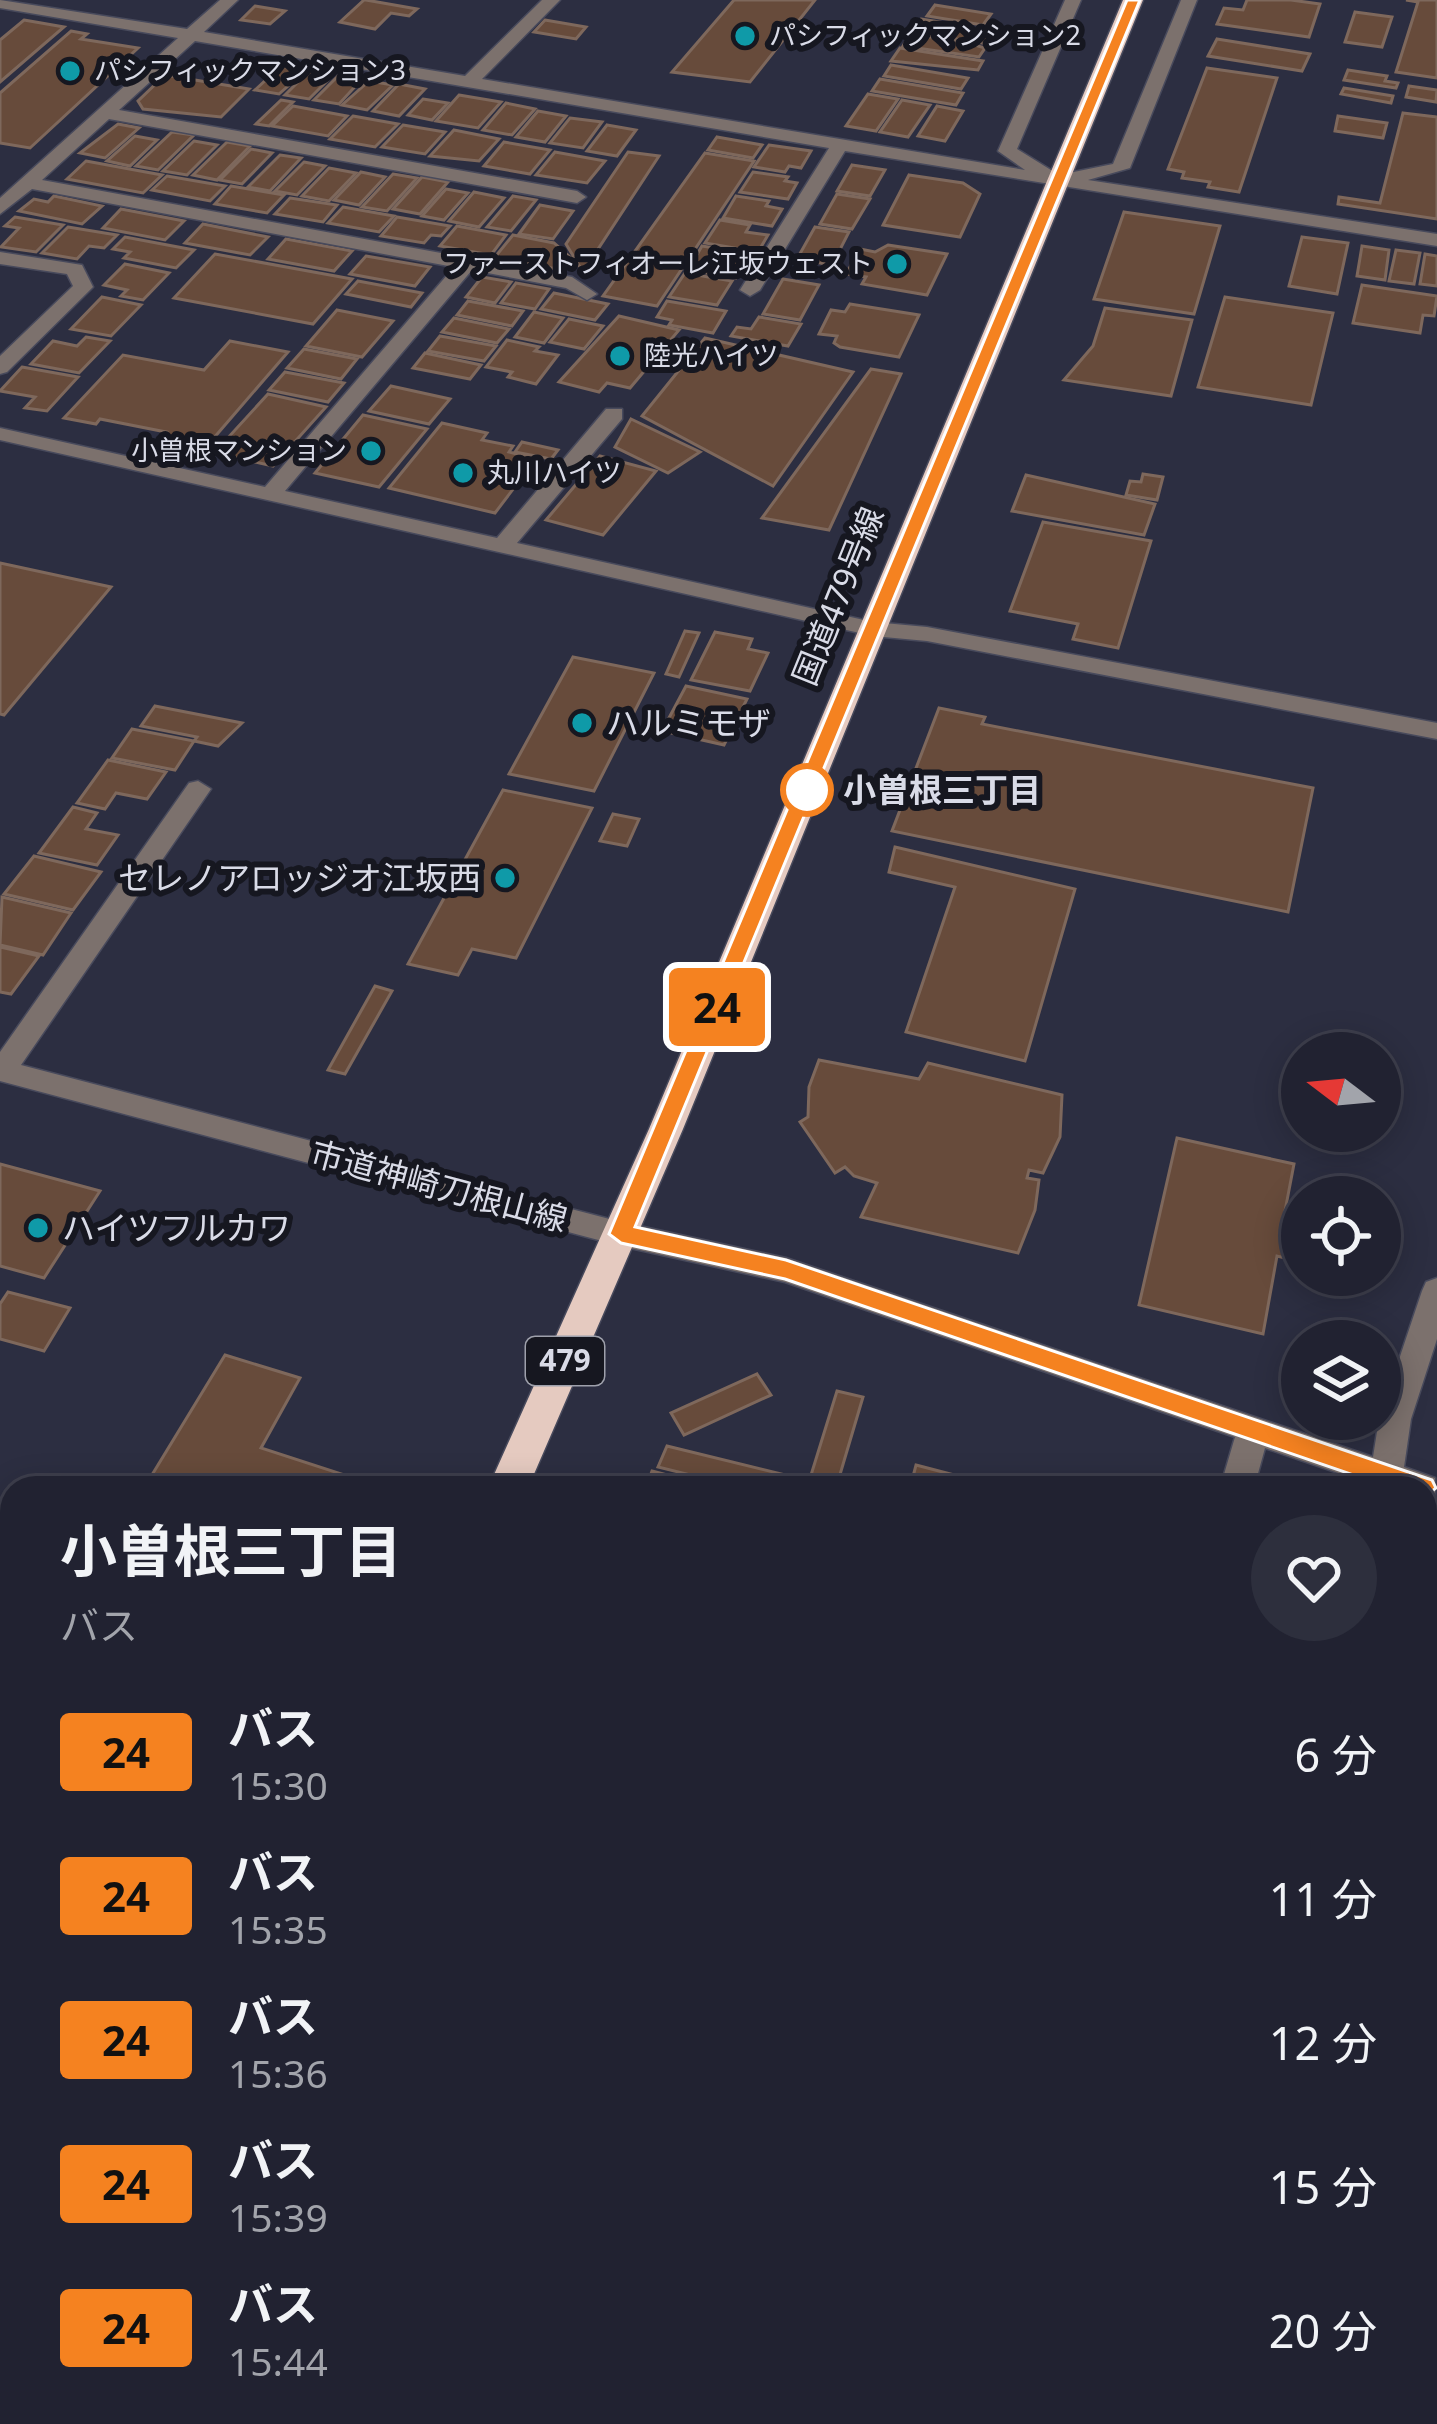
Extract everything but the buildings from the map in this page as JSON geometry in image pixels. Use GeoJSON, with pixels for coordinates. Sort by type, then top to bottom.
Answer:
{"type":"FeatureCollection","features":[{"type":"Feature","properties":{"kind":"highway","name":"国道479号線"},"geometry":{"type":"LineString","coordinates":[[513,1476],[621,1234],[1133,0]]}},
{"type":"Feature","properties":{"kind":"street"},"geometry":{"type":"LineString","coordinates":[[0,208],[230,0]]}},
{"type":"Feature","properties":{"kind":"street"},"geometry":{"type":"LineString","coordinates":[[470,81],[552,0]]}},
{"type":"Feature","properties":{"kind":"street"},"geometry":{"type":"LineString","coordinates":[[1072,0],[1007,151],[1057,181],[1121,168],[1189,0]]}},
{"type":"Feature","properties":{"kind":"street"},"geometry":{"type":"LineString","coordinates":[[0,3],[1057,181],[1437,240]]}},
{"type":"Feature","properties":{"kind":"street"},"geometry":{"type":"LineString","coordinates":[[105,113],[577,197]]}},
{"type":"Feature","properties":{"kind":"street"},"geometry":{"type":"LineString","coordinates":[[750,290],[840,145]]}},
{"type":"Feature","properties":{"kind":"street"},"geometry":{"type":"LineString","coordinates":[[28,183],[572,284],[587,293]]}},
{"type":"Feature","properties":{"kind":"street"},"geometry":{"type":"LineString","coordinates":[[0,258],[75,269],[83,287],[0,368]]}},
{"type":"Feature","properties":{"kind":"street"},"geometry":{"type":"LineString","coordinates":[[270,495],[467,264]]}},
{"type":"Feature","properties":{"kind":"street"},"geometry":{"type":"LineString","coordinates":[[502,546],[614,414]]}},
{"type":"Feature","properties":{"kind":"street"},"geometry":{"type":"LineString","coordinates":[[0,434],[873,629],[927,634],[1437,731]]}},
{"type":"Feature","properties":{"kind":"street"},"geometry":{"type":"LineString","coordinates":[[121,490],[141,467]]}},
{"type":"Feature","properties":{"kind":"street"},"geometry":{"type":"LineString","coordinates":[[1,1070],[198,789]]}},
{"type":"Feature","properties":{"kind":"street","name":"市道神崎刀根山線"},"geometry":{"type":"LineString","coordinates":[[1,1070],[621,1234],[786,1270],[1254,1426],[1375,1476]]}},
{"type":"Feature","properties":{"kind":"street"},"geometry":{"type":"LineString","coordinates":[[1386,1476],[1395,1419],[1437,1291]]}},
{"type":"Feature","properties":{"kind":"street"},"geometry":{"type":"LineString","coordinates":[[1241,1476],[1254,1426]]}},
{"type":"Feature","properties":{"kind":"bus line","name":"24"},"geometry":{"type":"LineString","coordinates":[[1133,0],[621,1234],[786,1270],[1393,1476]]}},
{"type":"Feature","properties":{"kind":"place","name":"パシフィックマンション2"},"geometry":{"type":"Point","coordinates":[745,36]}},
{"type":"Feature","properties":{"kind":"place","name":"パシフィックマンション3"},"geometry":{"type":"Point","coordinates":[70,71]}},
{"type":"Feature","properties":{"kind":"place","name":"ファーストフィオーレ江坂ウェスト"},"geometry":{"type":"Point","coordinates":[897,264]}},
{"type":"Feature","properties":{"kind":"place","name":"陸光ハイツ"},"geometry":{"type":"Point","coordinates":[620,356]}},
{"type":"Feature","properties":{"kind":"place","name":"小曽根マンション"},"geometry":{"type":"Point","coordinates":[371,451]}},
{"type":"Feature","properties":{"kind":"place","name":"丸川ハイツ"},"geometry":{"type":"Point","coordinates":[463,473]}},
{"type":"Feature","properties":{"kind":"place","name":"ハルミモザ"},"geometry":{"type":"Point","coordinates":[582,723]}},
{"type":"Feature","properties":{"kind":"place","name":"小曽根三丁目"},"geometry":{"type":"Point","coordinates":[807,790]}},
{"type":"Feature","properties":{"kind":"place","name":"セレノアロッジオ江坂西"},"geometry":{"type":"Point","coordinates":[505,878]}},
{"type":"Feature","properties":{"kind":"place","name":"ハイツフルカワ"},"geometry":{"type":"Point","coordinates":[38,1228]}}]}
